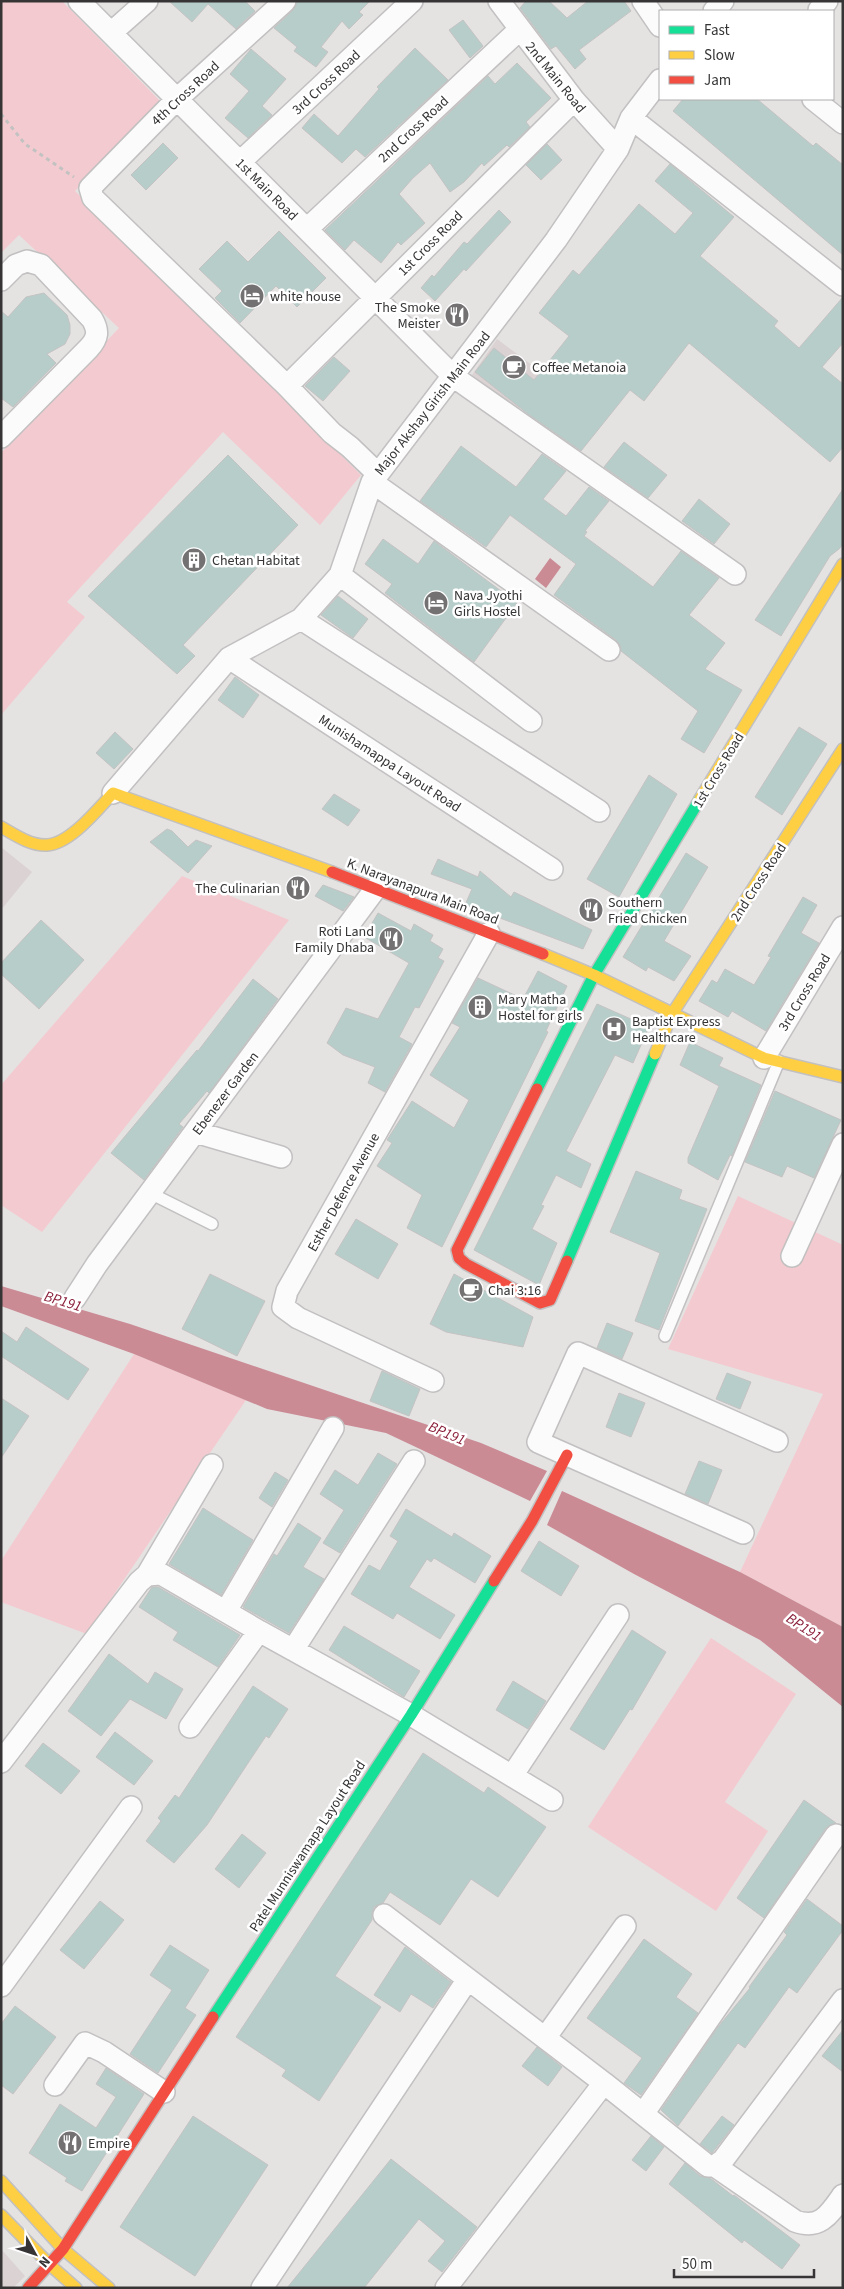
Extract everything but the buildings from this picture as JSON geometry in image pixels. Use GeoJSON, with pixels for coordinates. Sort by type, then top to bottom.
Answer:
{"type":"FeatureCollection","features":[{"type":"Feature","properties":{"kind":"street","name":"1st Main Road"},"geometry":{"type":"LineString","coordinates":[[79,1],[454,377],[735,574]]}},
{"type":"Feature","properties":{"kind":"street"},"geometry":{"type":"LineString","coordinates":[[111,33],[147,1]]}},
{"type":"Feature","properties":{"kind":"street","name":"4th Cross Road"},"geometry":{"type":"LineString","coordinates":[[90,188],[177,99],[285,1]]}},
{"type":"Feature","properties":{"kind":"street","name":"3rd Cross Road"},"geometry":{"type":"LineString","coordinates":[[240,162],[412,1]]}},
{"type":"Feature","properties":{"kind":"street","name":"2nd Main Road"},"geometry":{"type":"LineString","coordinates":[[499,1],[518,30],[574,100],[618,149]]}},
{"type":"Feature","properties":{"kind":"street"},"geometry":{"type":"LineString","coordinates":[[643,1],[659,25]]}},
{"type":"Feature","properties":{"kind":"street","name":"2nd Cross Road"},"geometry":{"type":"LineString","coordinates":[[307,229],[518,30]]}},
{"type":"Feature","properties":{"kind":"street","name":"Major Akshay Girish Main Road"},"geometry":{"type":"LineString","coordinates":[[113,793],[229,658],[301,619],[340,575],[375,478],[454,377],[562,245],[618,149],[631,118],[659,81]]}},
{"type":"Feature","properties":{"kind":"street","name":"1st Cross Road"},"geometry":{"type":"LineString","coordinates":[[287,386],[574,100]]}},
{"type":"Feature","properties":{"kind":"street"},"geometry":{"type":"LineString","coordinates":[[814,100],[843,123]]}},
{"type":"Feature","properties":{"kind":"street"},"geometry":{"type":"LineString","coordinates":[[631,118],[843,286]]}},
{"type":"Feature","properties":{"kind":"street"},"geometry":{"type":"LineString","coordinates":[[90,188],[93,198],[287,386],[375,478],[609,650]]}},
{"type":"Feature","properties":{"kind":"street"},"geometry":{"type":"LineString","coordinates":[[1,280],[16,265],[27,261],[41,265],[92,319],[97,328],[98,335],[89,348],[1,437]]}},
{"type":"Feature","properties":{"kind":"street","name":"1st Cross Road"},"geometry":{"type":"LineString","coordinates":[[672,1014],[550,1300],[540,1302],[466,1264],[458,1258],[457,1250],[594,976],[843,564]]}},
{"type":"Feature","properties":{"kind":"street"},"geometry":{"type":"LineString","coordinates":[[340,575],[531,721]]}},
{"type":"Feature","properties":{"kind":"street"},"geometry":{"type":"LineString","coordinates":[[301,619],[599,811]]}},
{"type":"Feature","properties":{"kind":"street","name":"Munishamappa Layout Road"},"geometry":{"type":"LineString","coordinates":[[229,658],[552,869]]}},
{"type":"Feature","properties":{"kind":"street","name":"2nd Cross Road"},"geometry":{"type":"LineString","coordinates":[[672,1014],[843,749]]}},
{"type":"Feature","properties":{"kind":"street"},"geometry":{"type":"LineString","coordinates":[[1,827],[22,840],[42,845],[56,844],[83,822],[113,793]]}},
{"type":"Feature","properties":{"kind":"street","name":"K. Narayanapura Main Road"},"geometry":{"type":"LineString","coordinates":[[113,793],[376,888],[489,933],[594,976],[771,1060],[843,1077]]}},
{"type":"Feature","properties":{"kind":"street","name":"Ebenezer Garden"},"geometry":{"type":"LineString","coordinates":[[74,1298],[376,888]]}},
{"type":"Feature","properties":{"kind":"street","name":"3rd Cross Road"},"geometry":{"type":"LineString","coordinates":[[771,1060],[843,927]]}},
{"type":"Feature","properties":{"kind":"street","name":"Esther Defence Avenue"},"geometry":{"type":"LineString","coordinates":[[433,1381],[298,1318],[283,1307],[288,1291],[489,933]]}},
{"type":"Feature","properties":{"kind":"street"},"geometry":{"type":"LineString","coordinates":[[195,1132],[281,1157]]}},
{"type":"Feature","properties":{"kind":"street"},"geometry":{"type":"LineString","coordinates":[[792,1256],[843,1144]]}},
{"type":"Feature","properties":{"kind":"street"},"geometry":{"type":"LineString","coordinates":[[742,1533],[538,1442],[578,1353],[777,1441]]}},
{"type":"Feature","properties":{"kind":"street"},"geometry":{"type":"LineString","coordinates":[[226,1611],[332,1428]]}},
{"type":"Feature","properties":{"kind":"street","name":"Patel Munniswamapa Layout Road"},"geometry":{"type":"LineString","coordinates":[[28,2288],[63,2249],[411,1715],[532,1521],[567,1455]]}},
{"type":"Feature","properties":{"kind":"street"},"geometry":{"type":"LineString","coordinates":[[293,1650],[414,1461]]}},
{"type":"Feature","properties":{"kind":"street"},"geometry":{"type":"LineString","coordinates":[[1,1762],[139,1582],[147,1575],[212,1465]]}},
{"type":"Feature","properties":{"kind":"street"},"geometry":{"type":"LineString","coordinates":[[147,1575],[161,1574],[259,1631],[411,1715],[552,1800]]}},
{"type":"Feature","properties":{"kind":"street"},"geometry":{"type":"LineString","coordinates":[[512,1776],[618,1615]]}},
{"type":"Feature","properties":{"kind":"street"},"geometry":{"type":"LineString","coordinates":[[190,1727],[259,1631]]}},
{"type":"Feature","properties":{"kind":"street"},"geometry":{"type":"LineString","coordinates":[[1,1986],[131,1807]]}},
{"type":"Feature","properties":{"kind":"street"},"geometry":{"type":"LineString","coordinates":[[643,2114],[836,1835]]}},
{"type":"Feature","properties":{"kind":"street"},"geometry":{"type":"LineString","coordinates":[[384,1915],[604,2083],[708,2166],[715,2166],[795,2221],[808,2226],[821,2221],[843,2195]]}},
{"type":"Feature","properties":{"kind":"street"},"geometry":{"type":"LineString","coordinates":[[545,2038],[625,1926]]}},
{"type":"Feature","properties":{"kind":"street"},"geometry":{"type":"LineString","coordinates":[[262,2288],[468,1980]]}},
{"type":"Feature","properties":{"kind":"street"},"geometry":{"type":"LineString","coordinates":[[715,2166],[723,2160],[843,2000]]}},
{"type":"Feature","properties":{"kind":"street"},"geometry":{"type":"LineString","coordinates":[[56,2085],[86,2043],[104,2052],[164,2092]]}},
{"type":"Feature","properties":{"kind":"street"},"geometry":{"type":"LineString","coordinates":[[446,2288],[604,2083]]}},
{"type":"Feature","properties":{"kind":"street"},"geometry":{"type":"LineString","coordinates":[[1,2180],[63,2249],[108,2288]]}},
{"type":"Feature","properties":{"kind":"street"},"geometry":{"type":"LineString","coordinates":[[1,2215],[50,2265],[76,2288]]}},
{"type":"Feature","properties":{"kind":"lane"},"geometry":{"type":"LineString","coordinates":[[665,1336],[771,1060]]}},
{"type":"Feature","properties":{"kind":"lane"},"geometry":{"type":"LineString","coordinates":[[150,1194],[212,1224]]}},
{"type":"Feature","properties":{"kind":"path"},"geometry":{"type":"LineString","coordinates":[[1,114],[26,144],[90,188]]}},
{"type":"Feature","properties":{"kind":"shaded area"},"geometry":{"type":"Polygon","coordinates":[[[1,1],[62,1],[162,103],[75,191],[361,475],[320,525],[223,432],[67,602],[85,617],[1,715],[1,453],[119,328],[19,235],[1,253],[1,1]]]}},
{"type":"Feature","properties":{"kind":"shaded area"},"geometry":{"type":"Polygon","coordinates":[[[497,339],[548,377],[518,410],[472,375],[497,339]]]}},
{"type":"Feature","properties":{"kind":"shaded area"},"geometry":{"type":"Polygon","coordinates":[[[1,847],[32,872],[1,910],[1,847]]]}},
{"type":"Feature","properties":{"kind":"shaded area"},"geometry":{"type":"Polygon","coordinates":[[[182,876],[289,920],[42,1232],[1,1205],[1,1085],[182,876]]]}},
{"type":"Feature","properties":{"kind":"shaded area"},"geometry":{"type":"Polygon","coordinates":[[[738,1196],[843,1245],[843,1627],[740,1572],[823,1394],[668,1349],[738,1196]]]}},
{"type":"Feature","properties":{"kind":"shaded area"},"geometry":{"type":"Polygon","coordinates":[[[134,1354],[246,1400],[87,1634],[1,1602],[1,1561],[134,1354]]]}},
{"type":"Feature","properties":{"kind":"shaded area"},"geometry":{"type":"Polygon","coordinates":[[[711,1638],[796,1694],[725,1802],[768,1831],[716,1911],[588,1827],[711,1638]]]}},
{"type":"Feature","properties":{"kind":"shaded area"},"geometry":{"type":"Polygon","coordinates":[[[1,2249],[25,2276],[13,2288],[1,2288],[1,2249]]]}},
{"type":"Feature","properties":{"kind":"water"},"geometry":{"type":"Polygon","coordinates":[[[550,558],[561,567],[546,588],[535,579],[550,558]]]}},
{"type":"Feature","properties":{"kind":"water","name":"BP191"},"geometry":{"type":"Polygon","coordinates":[[[1,1286],[130,1324],[481,1443],[547,1471],[530,1501],[386,1433],[267,1409],[134,1354],[1,1306],[1,1286]]]}},
{"type":"Feature","properties":{"kind":"water","name":"BP191"},"geometry":{"type":"Polygon","coordinates":[[[562,1491],[740,1572],[843,1627],[843,1707],[760,1640],[634,1574],[547,1525],[562,1491]]]}},
{"type":"Feature","properties":{"kind":"traffic: fast"},"geometry":{"type":"LineString","coordinates":[[537,1089],[594,975],[700,799]]}},
{"type":"Feature","properties":{"kind":"traffic: fast"},"geometry":{"type":"LineString","coordinates":[[567,1261],[655,1054]]}},
{"type":"Feature","properties":{"kind":"traffic: fast"},"geometry":{"type":"LineString","coordinates":[[213,2017],[411,1715],[494,1581]]}},
{"type":"Feature","properties":{"kind":"traffic: slow"},"geometry":{"type":"LineString","coordinates":[[700,799],[843,564]]}},
{"type":"Feature","properties":{"kind":"traffic: slow"},"geometry":{"type":"LineString","coordinates":[[655,1054],[672,1014],[843,749]]}},
{"type":"Feature","properties":{"kind":"traffic: slow"},"geometry":{"type":"LineString","coordinates":[[1,827],[35,844],[47,845],[56,843],[65,839],[83,825],[113,793],[332,872]]}},
{"type":"Feature","properties":{"kind":"traffic: slow"},"geometry":{"type":"LineString","coordinates":[[543,954],[594,975],[764,1058],[843,1077]]}},
{"type":"Feature","properties":{"kind":"traffic: slow"},"geometry":{"type":"LineString","coordinates":[[1,2181],[63,2249],[109,2288]]}},
{"type":"Feature","properties":{"kind":"traffic: slow"},"geometry":{"type":"LineString","coordinates":[[1,2215],[50,2265],[76,2288]]}},
{"type":"Feature","properties":{"kind":"traffic: jam"},"geometry":{"type":"LineString","coordinates":[[332,872],[543,954]]}},
{"type":"Feature","properties":{"kind":"traffic: jam"},"geometry":{"type":"LineString","coordinates":[[537,1089],[457,1250],[459,1258],[466,1264],[540,1303],[550,1300],[567,1261]]}},
{"type":"Feature","properties":{"kind":"traffic: jam"},"geometry":{"type":"LineString","coordinates":[[494,1581],[532,1521],[567,1455]]}},
{"type":"Feature","properties":{"kind":"traffic: jam"},"geometry":{"type":"LineString","coordinates":[[28,2288],[63,2249],[213,2017]]}},
{"type":"Feature","properties":{"kind":"place","name":"white house"},"geometry":{"type":"Point","coordinates":[252,296]}},
{"type":"Feature","properties":{"kind":"place","name":"The Smoke Meister"},"geometry":{"type":"Point","coordinates":[457,315]}},
{"type":"Feature","properties":{"kind":"place","name":"Coffee Metanoia"},"geometry":{"type":"Point","coordinates":[514,367]}},
{"type":"Feature","properties":{"kind":"place","name":"Chetan Habitat"},"geometry":{"type":"Point","coordinates":[194,560]}},
{"type":"Feature","properties":{"kind":"place","name":"Nava Jyothi Girls Hostel"},"geometry":{"type":"Point","coordinates":[436,603]}},
{"type":"Feature","properties":{"kind":"place","name":"The Culinarian"},"geometry":{"type":"Point","coordinates":[298,888]}},
{"type":"Feature","properties":{"kind":"place","name":"Southern Fried Chicken"},"geometry":{"type":"Point","coordinates":[591,910]}},
{"type":"Feature","properties":{"kind":"place","name":"Roti Land Family Dhaba"},"geometry":{"type":"Point","coordinates":[391,939]}},
{"type":"Feature","properties":{"kind":"place","name":"Mary Matha Hostel for girls"},"geometry":{"type":"Point","coordinates":[480,1007]}},
{"type":"Feature","properties":{"kind":"place","name":"Baptist Express Healthcare"},"geometry":{"type":"Point","coordinates":[614,1029]}},
{"type":"Feature","properties":{"kind":"place","name":"Chai 3:16"},"geometry":{"type":"Point","coordinates":[471,1290]}},
{"type":"Feature","properties":{"kind":"place","name":"Empire"},"geometry":{"type":"Point","coordinates":[70,2143]}}]}
